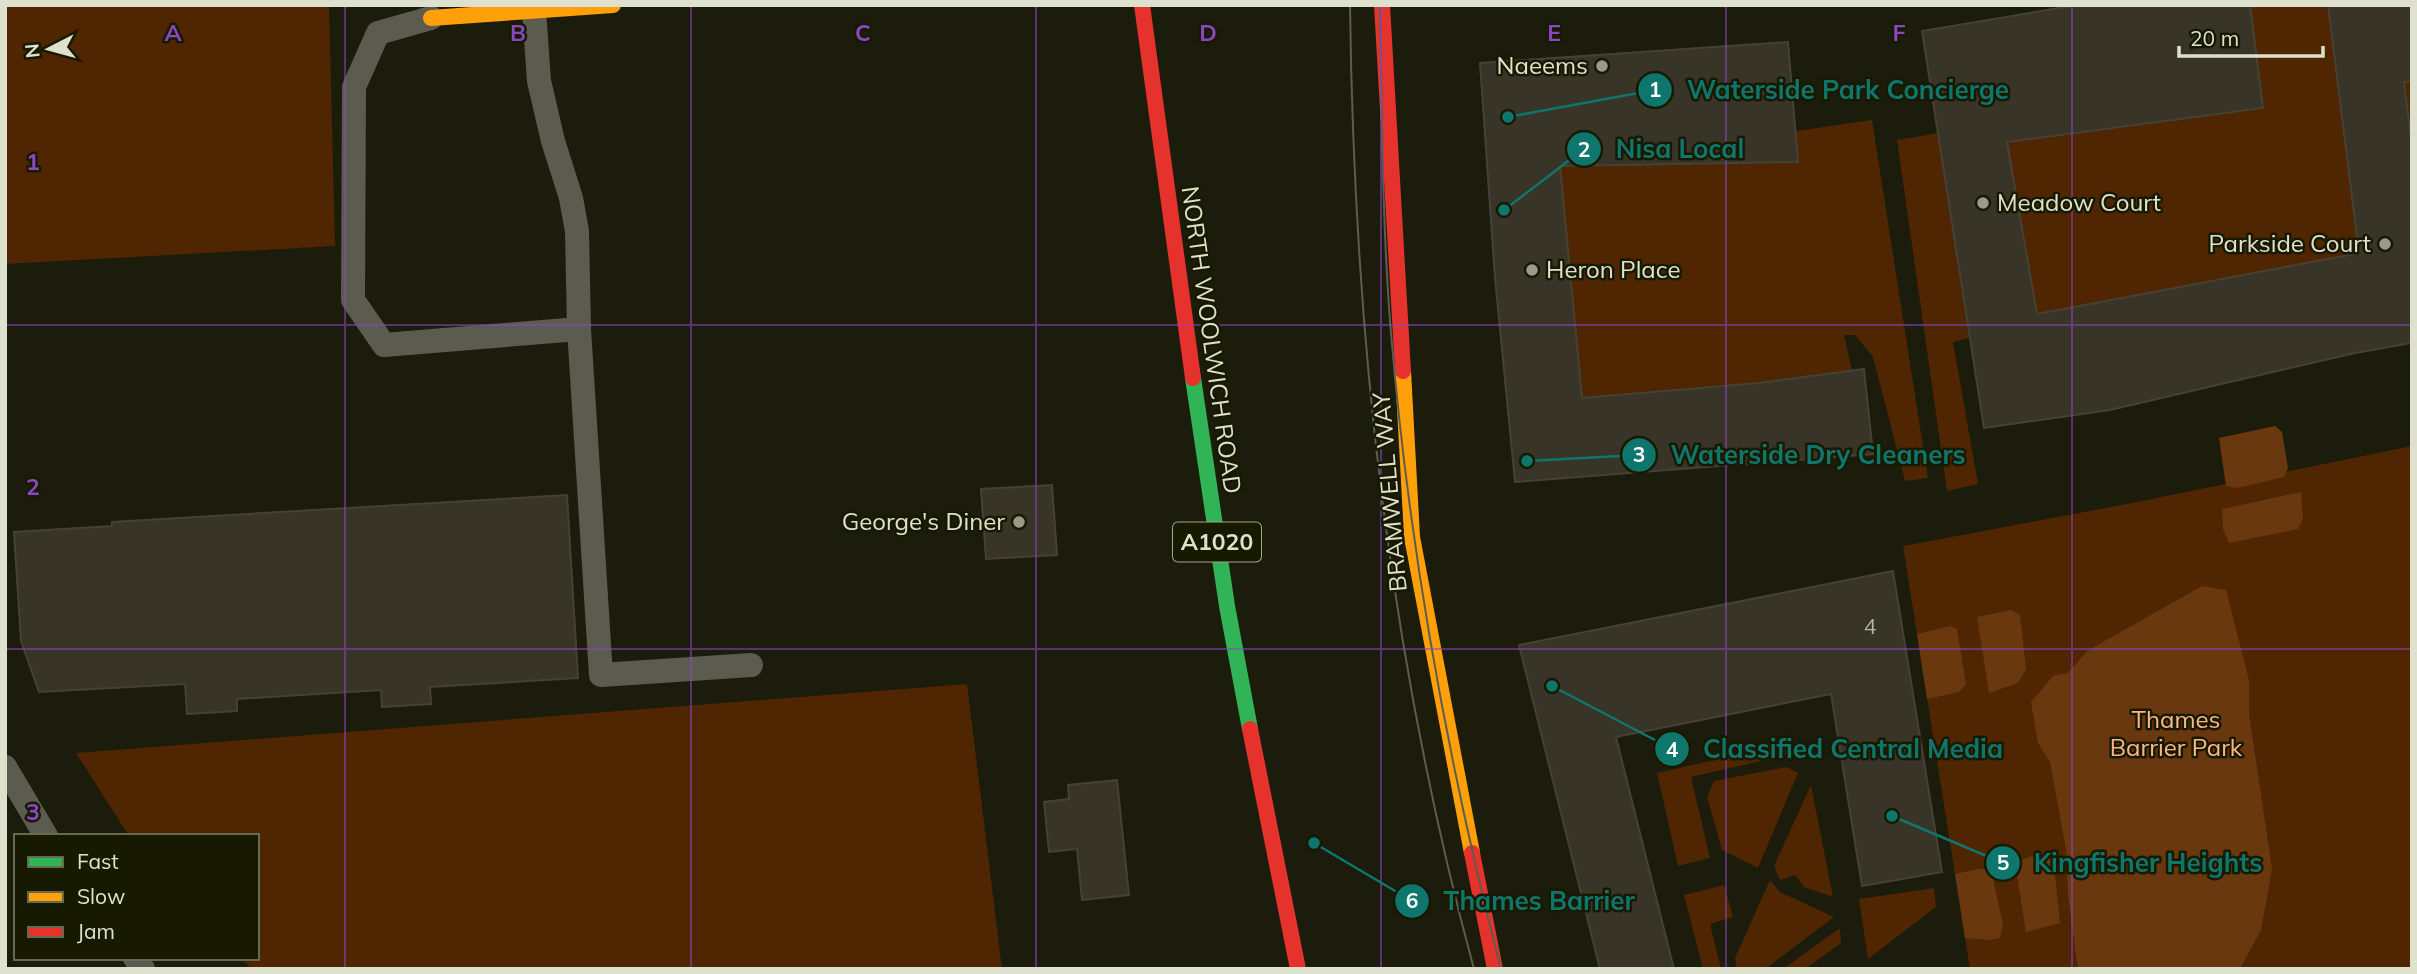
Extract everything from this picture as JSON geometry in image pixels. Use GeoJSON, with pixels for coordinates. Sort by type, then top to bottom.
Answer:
{"type":"FeatureCollection","features":[{"type":"Feature","properties":{"kind":"street"},"geometry":{"type":"LineString","coordinates":[[431,18],[613,5]]}},
{"type":"Feature","properties":{"kind":"street","name":"NORTH WOOLWICH ROAD"},"geometry":{"type":"LineString","coordinates":[[1142,5],[1227,606],[1298,969]]}},
{"type":"Feature","properties":{"kind":"street","name":"BRAMWELL WAY"},"geometry":{"type":"LineString","coordinates":[[1382,5],[1412,537],[1495,969]]}},
{"type":"Feature","properties":{"kind":"lane"},"geometry":{"type":"LineString","coordinates":[[534,10],[539,81],[553,141],[571,198],[577,231],[579,329],[601,676],[751,665]]}},
{"type":"Feature","properties":{"kind":"lane"},"geometry":{"type":"LineString","coordinates":[[431,18],[378,33],[354,88],[353,300],[384,345],[579,329]]}},
{"type":"Feature","properties":{"kind":"lane"},"geometry":{"type":"LineString","coordinates":[[5,767],[45,834]]}},
{"type":"Feature","properties":{"kind":"green space"},"geometry":{"type":"Polygon","coordinates":[[[5,5],[329,5],[335,246],[5,264],[5,5]]]}},
{"type":"Feature","properties":{"kind":"green space"},"geometry":{"type":"Polygon","coordinates":[[[2250,5],[2328,5],[2372,350],[2321,361],[2303,264],[2037,314],[2007,142],[2263,108],[2250,5]]]}},
{"type":"Feature","properties":{"kind":"green space"},"geometry":{"type":"Polygon","coordinates":[[[2412,81],[2412,149],[2404,82],[2412,81]]]}},
{"type":"Feature","properties":{"kind":"green space"},"geometry":{"type":"Polygon","coordinates":[[[1872,120],[1928,478],[1905,481],[1873,357],[1855,335],[1844,335],[1852,371],[1759,383],[1582,398],[1560,166],[1798,162],[1796,131],[1872,120]]]}},
{"type":"Feature","properties":{"kind":"green space"},"geometry":{"type":"Polygon","coordinates":[[[1938,133],[1969,338],[1953,342],[1978,484],[1947,491],[1897,140],[1938,133]]]}},
{"type":"Feature","properties":{"kind":"green space"},"geometry":{"type":"Polygon","coordinates":[[[2275,426],[2282,432],[2288,468],[2284,477],[2238,488],[2226,486],[2219,438],[2275,426]]]}},
{"type":"Feature","properties":{"kind":"green space","name":"Thames Barrier Park"},"geometry":{"type":"Polygon","coordinates":[[[2412,446],[2412,969],[1970,969],[1903,546],[2412,446]]]}},
{"type":"Feature","properties":{"kind":"green space"},"geometry":{"type":"Polygon","coordinates":[[[2301,492],[2303,519],[2298,529],[2229,543],[2223,529],[2222,509],[2301,492]]]}},
{"type":"Feature","properties":{"kind":"green space"},"geometry":{"type":"Polygon","coordinates":[[[2202,586],[2226,590],[2249,680],[2249,714],[2272,869],[2261,930],[2240,969],[2078,969],[2068,896],[2066,849],[2050,762],[2038,743],[2031,702],[2053,676],[2068,673],[2087,651],[2202,586]]]}},
{"type":"Feature","properties":{"kind":"green space"},"geometry":{"type":"Polygon","coordinates":[[[2011,610],[2020,615],[2026,669],[2018,683],[1989,693],[1977,617],[2011,610]]]}},
{"type":"Feature","properties":{"kind":"green space"},"geometry":{"type":"Polygon","coordinates":[[[1950,626],[1957,629],[1966,684],[1959,692],[1927,699],[1917,634],[1950,626]]]}},
{"type":"Feature","properties":{"kind":"green space"},"geometry":{"type":"Polygon","coordinates":[[[967,684],[1002,969],[252,969],[243,960],[259,960],[259,834],[128,834],[76,753],[967,684]]]}},
{"type":"Feature","properties":{"kind":"green space"},"geometry":{"type":"Polygon","coordinates":[[[1789,743],[1792,754],[1691,777],[1710,858],[1678,866],[1657,773],[1789,743]]]}},
{"type":"Feature","properties":{"kind":"green space"},"geometry":{"type":"Polygon","coordinates":[[[1787,767],[1798,773],[1758,868],[1722,850],[1707,797],[1714,781],[1787,767]]]}},
{"type":"Feature","properties":{"kind":"green space"},"geometry":{"type":"Polygon","coordinates":[[[1811,785],[1833,897],[1804,887],[1795,875],[1780,880],[1774,866],[1811,785]]]}},
{"type":"Feature","properties":{"kind":"green space"},"geometry":{"type":"Polygon","coordinates":[[[2039,853],[2053,857],[2060,923],[2026,932],[2015,863],[2039,853]]]}},
{"type":"Feature","properties":{"kind":"green space"},"geometry":{"type":"Polygon","coordinates":[[[1990,869],[1992,874],[2003,924],[2000,938],[1965,938],[1955,874],[1990,869]]]}},
{"type":"Feature","properties":{"kind":"green space"},"geometry":{"type":"Polygon","coordinates":[[[1770,880],[1780,892],[1834,917],[1765,969],[1737,969],[1735,958],[1770,880]]]}},
{"type":"Feature","properties":{"kind":"green space"},"geometry":{"type":"Polygon","coordinates":[[[1724,885],[1733,917],[1710,924],[1721,969],[1703,969],[1684,895],[1724,885]]]}},
{"type":"Feature","properties":{"kind":"green space"},"geometry":{"type":"Polygon","coordinates":[[[1934,888],[1936,907],[1868,959],[1859,899],[1934,888]]]}},
{"type":"Feature","properties":{"kind":"green space"},"geometry":{"type":"Polygon","coordinates":[[[1840,928],[1841,943],[1805,969],[1783,969],[1840,928]]]}},
{"type":"Feature","properties":{"kind":"building","name":"Meadow Court"},"geometry":{"type":"Polygon","coordinates":[[[2077,5],[2250,5],[2263,108],[2007,142],[2037,314],[2359,253],[2328,5],[2412,5],[2412,81],[2404,82],[2412,146],[2412,343],[2355,353],[2110,410],[1984,428],[1922,31],[2077,5]]]}},
{"type":"Feature","properties":{"kind":"building","name":"Heron Place"},"geometry":{"type":"Polygon","coordinates":[[[1788,42],[1798,162],[1560,166],[1582,398],[1759,383],[1864,369],[1873,454],[1515,482],[1495,278],[1480,63],[1788,42]]]}},
{"type":"Feature","properties":{"kind":"building","name":"George's Diner"},"geometry":{"type":"Polygon","coordinates":[[[1052,485],[1057,555],[986,559],[981,489],[1052,485]]]}},
{"type":"Feature","properties":{"kind":"building"},"geometry":{"type":"Polygon","coordinates":[[[567,495],[578,678],[430,687],[431,704],[382,707],[381,690],[237,699],[237,711],[187,714],[185,684],[39,692],[21,641],[14,532],[112,526],[112,522],[567,495]]]}},
{"type":"Feature","properties":{"kind":"building"},"geometry":{"type":"Polygon","coordinates":[[[1893,571],[1942,872],[1862,886],[1831,694],[1616,737],[1674,969],[1600,969],[1519,645],[1893,571]]]}},
{"type":"Feature","properties":{"kind":"building"},"geometry":{"type":"Polygon","coordinates":[[[1117,780],[1129,895],[1082,900],[1077,849],[1049,852],[1044,802],[1069,799],[1068,785],[1117,780]]]}},
{"type":"Feature","properties":{"kind":"tram line"},"geometry":{"type":"LineString","coordinates":[[1350,5],[1359,249],[1381,491],[1419,731],[1444,850],[1474,969]]}},
{"type":"Feature","properties":{"kind":"tram line"},"geometry":{"type":"LineString","coordinates":[[1380,5],[1388,292],[1408,494],[1447,733],[1501,969]]}},
{"type":"Feature","properties":{"kind":"traffic: fast"},"geometry":{"type":"LineString","coordinates":[[1193,378],[1227,606],[1250,729]]}},
{"type":"Feature","properties":{"kind":"traffic: slow"},"geometry":{"type":"LineString","coordinates":[[431,18],[613,5]]}},
{"type":"Feature","properties":{"kind":"traffic: slow"},"geometry":{"type":"LineString","coordinates":[[1403,371],[1412,537],[1472,853]]}},
{"type":"Feature","properties":{"kind":"traffic: jam"},"geometry":{"type":"LineString","coordinates":[[1142,5],[1193,378]]}},
{"type":"Feature","properties":{"kind":"traffic: jam"},"geometry":{"type":"LineString","coordinates":[[1382,5],[1403,371]]}},
{"type":"Feature","properties":{"kind":"traffic: jam"},"geometry":{"type":"LineString","coordinates":[[1250,729],[1298,969]]}},
{"type":"Feature","properties":{"kind":"traffic: jam"},"geometry":{"type":"LineString","coordinates":[[1472,853],[1495,969]]}},
{"type":"Feature","properties":{"kind":"place","name":"Naeems"},"geometry":{"type":"Point","coordinates":[1602,66]}},
{"type":"Feature","properties":{"kind":"place","name":"Waterside Park Concierge"},"geometry":{"type":"Point","coordinates":[1508,117]}},
{"type":"Feature","properties":{"kind":"place","name":"Meadow Court"},"geometry":{"type":"Point","coordinates":[1983,203]}},
{"type":"Feature","properties":{"kind":"place","name":"Nisa Local"},"geometry":{"type":"Point","coordinates":[1504,210]}},
{"type":"Feature","properties":{"kind":"place","name":"Parkside Court"},"geometry":{"type":"Point","coordinates":[2385,244]}},
{"type":"Feature","properties":{"kind":"place","name":"Heron Place"},"geometry":{"type":"Point","coordinates":[1532,270]}},
{"type":"Feature","properties":{"kind":"place","name":"Waterside Dry Cleaners"},"geometry":{"type":"Point","coordinates":[1527,461]}},
{"type":"Feature","properties":{"kind":"place","name":"George's Diner"},"geometry":{"type":"Point","coordinates":[1019,522]}},
{"type":"Feature","properties":{"kind":"place","name":"Classified Central Media"},"geometry":{"type":"Point","coordinates":[1552,686]}},
{"type":"Feature","properties":{"kind":"place","name":"Kingfisher Heights"},"geometry":{"type":"Point","coordinates":[1892,816]}},
{"type":"Feature","properties":{"kind":"place","name":"Thames Barrier"},"geometry":{"type":"Point","coordinates":[1314,843]}}]}
